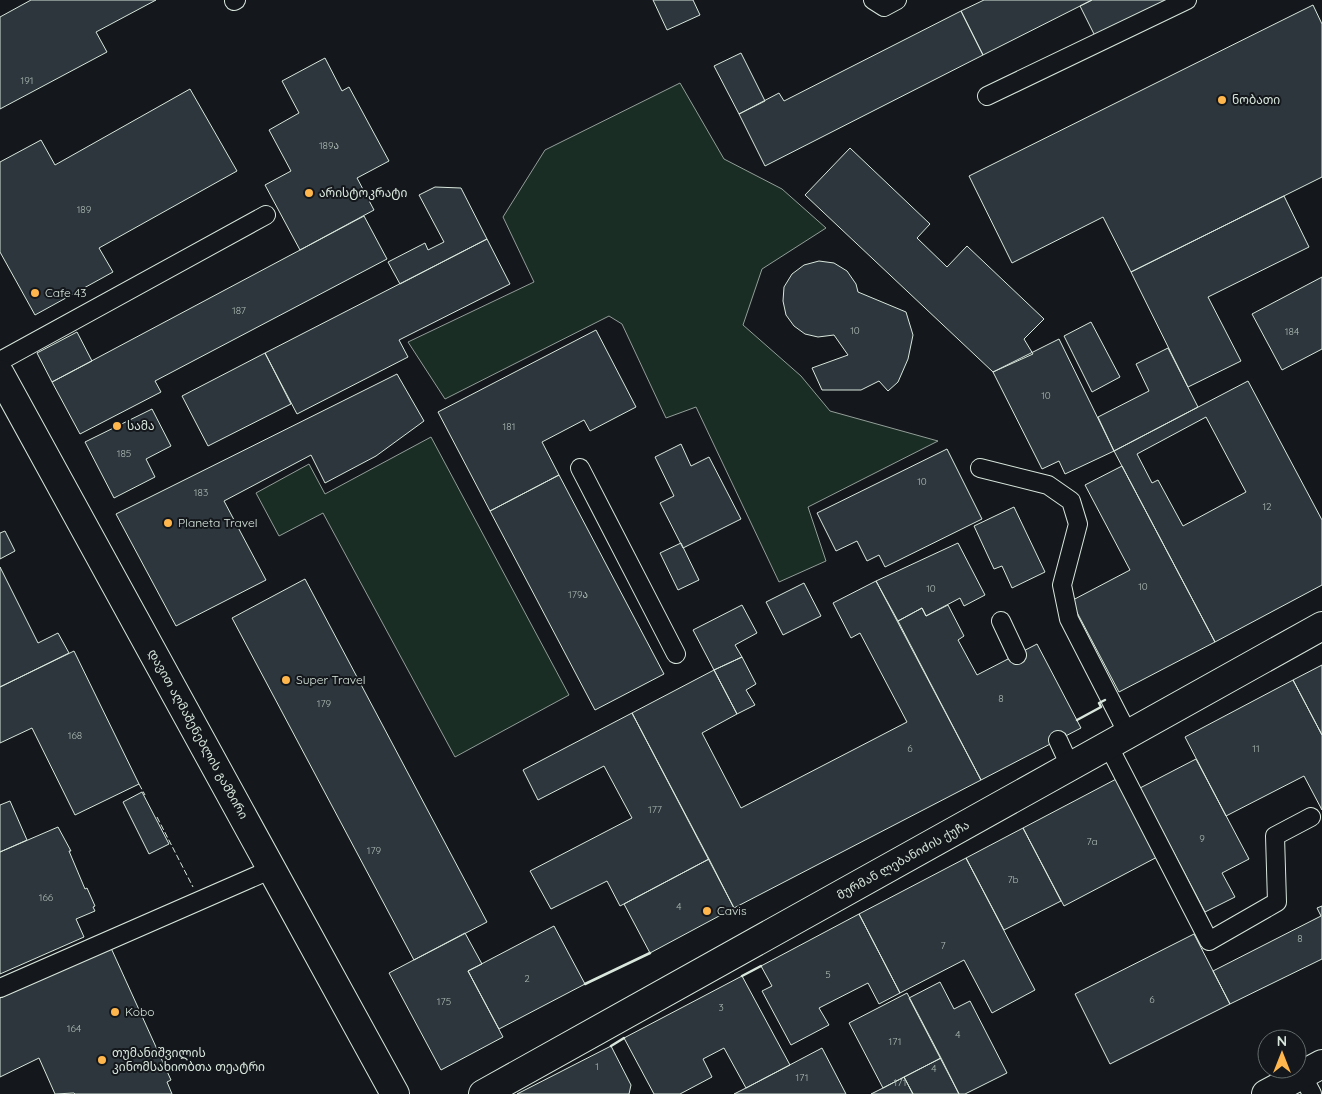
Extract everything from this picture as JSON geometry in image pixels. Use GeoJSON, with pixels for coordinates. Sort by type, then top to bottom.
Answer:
{"type":"FeatureCollection","features":[{"type":"Feature","properties":{"kind":"street","name":"დავით აღმაშენებლის გამზირი"},"geometry":{"type":"LineString","coordinates":[[0,374],[395,1094]]}},
{"type":"Feature","properties":{"kind":"street","name":"მურმან ლებანიძის ქუჩა"},"geometry":{"type":"LineString","coordinates":[[483,1094],[1322,626]]}},
{"type":"Feature","properties":{"kind":"street"},"geometry":{"type":"LineString","coordinates":[[1266,1094],[1312,1078]]}},
{"type":"Feature","properties":{"kind":"lane"},"geometry":{"type":"LineString","coordinates":[[872,0],[884,7],[898,0]]}},
{"type":"Feature","properties":{"kind":"lane"},"geometry":{"type":"LineString","coordinates":[[987,96],[1186,0]]}},
{"type":"Feature","properties":{"kind":"lane"},"geometry":{"type":"LineString","coordinates":[[0,361],[266,215]]}},
{"type":"Feature","properties":{"kind":"lane"},"geometry":{"type":"LineString","coordinates":[[580,468],[676,654]]}},
{"type":"Feature","properties":{"kind":"lane"},"geometry":{"type":"LineString","coordinates":[[980,468],[1048,485],[1071,501],[1078,524],[1062,584],[1069,619],[1118,739],[1209,941],[1277,902],[1275,836],[1311,817]]}},
{"type":"Feature","properties":{"kind":"lane"},"geometry":{"type":"LineString","coordinates":[[1001,622],[1017,655]]}},
{"type":"Feature","properties":{"kind":"lane"},"geometry":{"type":"LineString","coordinates":[[1058,740],[1070,766]]}},
{"type":"Feature","properties":{"kind":"lane"},"geometry":{"type":"LineString","coordinates":[[0,988],[272,869]]}},
{"type":"Feature","properties":{"kind":"green space"},"geometry":{"type":"Polygon","coordinates":[[[680,83],[724,159],[782,189],[826,228],[762,269],[743,325],[801,376],[830,411],[938,441],[808,507],[826,561],[779,582],[696,407],[666,418],[622,324],[609,316],[445,399],[408,342],[534,282],[503,217],[545,150],[680,83]]]}},
{"type":"Feature","properties":{"kind":"green space"},"geometry":{"type":"Polygon","coordinates":[[[431,437],[569,695],[455,757],[323,513],[279,536],[256,493],[309,464],[325,494],[431,437]]]}},
{"type":"Feature","properties":{"kind":"building"},"geometry":{"type":"Polygon","coordinates":[[[31,0],[156,0],[96,32],[107,52],[0,109],[0,17],[31,0]]]}},
{"type":"Feature","properties":{"kind":"building"},"geometry":{"type":"Polygon","coordinates":[[[653,0],[693,0],[700,15],[667,30],[653,0]]]}},
{"type":"Feature","properties":{"kind":"building"},"geometry":{"type":"Polygon","coordinates":[[[984,0],[1092,0],[983,55],[961,11],[984,0]]]}},
{"type":"Feature","properties":{"kind":"building"},"geometry":{"type":"Polygon","coordinates":[[[1092,0],[1170,0],[1096,38],[1080,6],[1092,0]]]}},
{"type":"Feature","properties":{"kind":"building","name":"ნობათი"},"geometry":{"type":"Polygon","coordinates":[[[1313,5],[1322,24],[1322,177],[1131,272],[1103,217],[1012,263],[969,176],[1313,5]]]}},
{"type":"Feature","properties":{"kind":"building"},"geometry":{"type":"Polygon","coordinates":[[[961,11],[983,55],[765,166],[739,114],[779,93],[784,101],[961,11]]]}},
{"type":"Feature","properties":{"kind":"building"},"geometry":{"type":"Polygon","coordinates":[[[741,53],[765,101],[739,114],[714,66],[741,53]]]}},
{"type":"Feature","properties":{"kind":"building"},"geometry":{"type":"Polygon","coordinates":[[[325,58],[342,91],[349,87],[389,161],[357,178],[374,210],[300,250],[265,185],[291,171],[269,130],[299,113],[282,81],[325,58]]]}},
{"type":"Feature","properties":{"kind":"building"},"geometry":{"type":"Polygon","coordinates":[[[190,89],[237,171],[99,248],[113,272],[35,315],[0,252],[0,162],[41,140],[55,165],[190,89]]]}},
{"type":"Feature","properties":{"kind":"building"},"geometry":{"type":"Polygon","coordinates":[[[850,148],[930,224],[917,238],[947,267],[967,246],[1044,319],[1024,339],[1033,354],[993,372],[805,195],[850,148]]]}},
{"type":"Feature","properties":{"kind":"building"},"geometry":{"type":"Polygon","coordinates":[[[435,187],[461,188],[487,239],[400,284],[388,262],[425,243],[428,250],[444,242],[419,195],[435,187]]]}},
{"type":"Feature","properties":{"kind":"building"},"geometry":{"type":"Polygon","coordinates":[[[1284,196],[1309,247],[1208,297],[1241,361],[1188,387],[1131,272],[1284,196]]]}},
{"type":"Feature","properties":{"kind":"building"},"geometry":{"type":"Polygon","coordinates":[[[364,216],[387,259],[155,381],[161,392],[80,434],[52,382],[364,216]]]}},
{"type":"Feature","properties":{"kind":"building"},"geometry":{"type":"Polygon","coordinates":[[[487,239],[510,284],[399,340],[408,357],[297,414],[265,353],[487,239]]]}},
{"type":"Feature","properties":{"kind":"building"},"geometry":{"type":"Polygon","coordinates":[[[819,261],[834,263],[847,271],[856,284],[858,292],[906,312],[913,335],[908,359],[898,382],[888,391],[879,381],[861,390],[822,390],[812,368],[848,355],[834,335],[818,337],[805,334],[794,326],[786,315],[783,301],[784,287],[792,274],[804,265],[819,261]]]}},
{"type":"Feature","properties":{"kind":"building"},"geometry":{"type":"Polygon","coordinates":[[[1322,277],[1322,349],[1282,370],[1252,314],[1322,277]]]}},
{"type":"Feature","properties":{"kind":"building"},"geometry":{"type":"Polygon","coordinates":[[[1091,322],[1120,377],[1092,392],[1064,336],[1091,322]]]}},
{"type":"Feature","properties":{"kind":"building"},"geometry":{"type":"Polygon","coordinates":[[[596,330],[636,407],[590,431],[584,420],[542,442],[559,475],[490,511],[438,412],[596,330]]]}},
{"type":"Feature","properties":{"kind":"building"},"geometry":{"type":"Polygon","coordinates":[[[77,332],[92,361],[52,382],[37,353],[77,332]]]}},
{"type":"Feature","properties":{"kind":"building"},"geometry":{"type":"Polygon","coordinates":[[[1059,339],[1114,451],[1065,474],[1059,461],[1042,469],[993,372],[1059,339]]]}},
{"type":"Feature","properties":{"kind":"building"},"geometry":{"type":"Polygon","coordinates":[[[1168,348],[1198,407],[1114,451],[1098,417],[1149,391],[1136,364],[1168,348]]]}},
{"type":"Feature","properties":{"kind":"building"},"geometry":{"type":"Polygon","coordinates":[[[265,353],[291,404],[208,446],[182,396],[265,353]]]}},
{"type":"Feature","properties":{"kind":"building"},"geometry":{"type":"Polygon","coordinates":[[[397,374],[424,421],[376,456],[325,483],[311,455],[224,501],[266,580],[176,626],[116,514],[397,374]]]}},
{"type":"Feature","properties":{"kind":"building"},"geometry":{"type":"Polygon","coordinates":[[[1248,381],[1322,520],[1322,585],[1215,642],[1114,451],[1248,381]],[[1206,417],[1137,454],[1152,483],[1158,480],[1183,526],[1246,492],[1206,417]]]}},
{"type":"Feature","properties":{"kind":"building"},"geometry":{"type":"Polygon","coordinates":[[[152,409],[171,446],[146,459],[155,477],[114,498],[85,442],[152,409]]]}},
{"type":"Feature","properties":{"kind":"building"},"geometry":{"type":"Polygon","coordinates":[[[681,444],[691,466],[709,457],[741,519],[683,548],[660,503],[674,496],[655,457],[681,444]]]}},
{"type":"Feature","properties":{"kind":"building"},"geometry":{"type":"Polygon","coordinates":[[[947,449],[982,519],[885,567],[879,555],[867,561],[857,541],[836,551],[817,513],[947,449]]]}},
{"type":"Feature","properties":{"kind":"building"},"geometry":{"type":"Polygon","coordinates":[[[1122,466],[1215,642],[1119,692],[1071,601],[1130,570],[1085,485],[1122,466]]]}},
{"type":"Feature","properties":{"kind":"building"},"geometry":{"type":"Polygon","coordinates":[[[559,475],[664,674],[595,710],[490,511],[559,475]]]}},
{"type":"Feature","properties":{"kind":"building"},"geometry":{"type":"Polygon","coordinates":[[[1014,507],[1045,572],[1012,588],[1002,566],[994,569],[974,526],[1014,507]]]}},
{"type":"Feature","properties":{"kind":"building"},"geometry":{"type":"Polygon","coordinates":[[[5,531],[15,551],[0,559],[0,533],[5,531]]]}},
{"type":"Feature","properties":{"kind":"building"},"geometry":{"type":"Polygon","coordinates":[[[681,543],[699,580],[678,590],[660,553],[681,543]]]}},
{"type":"Feature","properties":{"kind":"building"},"geometry":{"type":"Polygon","coordinates":[[[958,543],[985,595],[964,606],[960,598],[926,616],[922,608],[898,621],[876,581],[958,543]]]}},
{"type":"Feature","properties":{"kind":"building"},"geometry":{"type":"Polygon","coordinates":[[[0,567],[38,643],[58,633],[69,653],[0,687],[0,567]]]}},
{"type":"Feature","properties":{"kind":"building"},"geometry":{"type":"Polygon","coordinates":[[[305,579],[487,922],[414,960],[232,618],[305,579]]]}},
{"type":"Feature","properties":{"kind":"building"},"geometry":{"type":"Polygon","coordinates":[[[876,581],[981,780],[734,908],[632,713],[714,670],[737,714],[702,733],[741,808],[907,722],[860,633],[851,638],[833,603],[876,581]]]}},
{"type":"Feature","properties":{"kind":"building"},"geometry":{"type":"Polygon","coordinates":[[[804,583],[821,616],[783,635],[766,602],[804,583]]]}},
{"type":"Feature","properties":{"kind":"building"},"geometry":{"type":"Polygon","coordinates":[[[742,605],[757,633],[735,645],[742,657],[714,670],[693,630],[742,605]]]}},
{"type":"Feature","properties":{"kind":"building"},"geometry":{"type":"Polygon","coordinates":[[[948,605],[964,636],[958,640],[977,675],[1037,644],[1081,728],[981,780],[898,621],[922,608],[926,616],[948,605]]]}},
{"type":"Feature","properties":{"kind":"building"},"geometry":{"type":"Polygon","coordinates":[[[74,651],[139,784],[75,815],[32,728],[0,743],[0,687],[74,651]]]}},
{"type":"Feature","properties":{"kind":"building"},"geometry":{"type":"Polygon","coordinates":[[[742,657],[756,684],[746,690],[755,705],[737,714],[714,670],[742,657]]]}},
{"type":"Feature","properties":{"kind":"building"},"geometry":{"type":"Polygon","coordinates":[[[1322,665],[1322,735],[1293,680],[1322,665]]]}},
{"type":"Feature","properties":{"kind":"building"},"geometry":{"type":"Polygon","coordinates":[[[1293,680],[1322,735],[1322,810],[1304,776],[1226,816],[1185,737],[1293,680]]]}},
{"type":"Feature","properties":{"kind":"building"},"geometry":{"type":"Polygon","coordinates":[[[632,713],[709,859],[620,906],[607,881],[551,909],[530,871],[632,818],[604,766],[538,800],[523,770],[632,713]]]}},
{"type":"Feature","properties":{"kind":"building"},"geometry":{"type":"Polygon","coordinates":[[[1196,759],[1249,859],[1222,873],[1235,897],[1205,912],[1140,788],[1196,759]]]}},
{"type":"Feature","properties":{"kind":"building"},"geometry":{"type":"Polygon","coordinates":[[[1120,777],[1161,855],[1064,906],[1023,828],[1120,777]]]}},
{"type":"Feature","properties":{"kind":"building"},"geometry":{"type":"Polygon","coordinates":[[[142,792],[169,844],[149,854],[123,802],[142,792]]]}},
{"type":"Feature","properties":{"kind":"building"},"geometry":{"type":"Polygon","coordinates":[[[10,801],[27,840],[0,852],[0,805],[10,801]]]}},
{"type":"Feature","properties":{"kind":"building"},"geometry":{"type":"Polygon","coordinates":[[[58,827],[71,851],[69,851],[85,889],[87,888],[95,906],[93,907],[95,911],[76,919],[84,937],[0,974],[0,852],[58,827]]]}},
{"type":"Feature","properties":{"kind":"building"},"geometry":{"type":"Polygon","coordinates":[[[1023,828],[1061,901],[1004,930],[966,858],[1023,828]]]}},
{"type":"Feature","properties":{"kind":"building"},"geometry":{"type":"Polygon","coordinates":[[[966,858],[1035,990],[992,1013],[964,960],[900,993],[859,914],[966,858]]]}},
{"type":"Feature","properties":{"kind":"building"},"geometry":{"type":"Polygon","coordinates":[[[709,859],[734,908],[650,953],[624,904],[709,859]]]}},
{"type":"Feature","properties":{"kind":"building"},"geometry":{"type":"Polygon","coordinates":[[[1322,906],[1322,959],[1230,1004],[1213,971],[1321,916],[1317,908],[1322,906]]]}},
{"type":"Feature","properties":{"kind":"building"},"geometry":{"type":"Polygon","coordinates":[[[859,914],[900,993],[879,1004],[868,983],[819,1008],[829,1025],[791,1045],[762,991],[772,986],[761,966],[859,914]]]}},
{"type":"Feature","properties":{"kind":"building"},"geometry":{"type":"Polygon","coordinates":[[[554,926],[585,984],[499,1029],[468,971],[554,926]]]}},
{"type":"Feature","properties":{"kind":"building"},"geometry":{"type":"Polygon","coordinates":[[[465,933],[482,964],[468,971],[503,1037],[441,1070],[389,973],[465,933]]]}},
{"type":"Feature","properties":{"kind":"building"},"geometry":{"type":"Polygon","coordinates":[[[1194,934],[1230,1004],[1110,1064],[1075,994],[1194,934]]]}},
{"type":"Feature","properties":{"kind":"building"},"geometry":{"type":"Polygon","coordinates":[[[111,948],[171,1080],[167,1082],[172,1094],[55,1094],[39,1058],[0,1077],[0,998],[111,948]]]}},
{"type":"Feature","properties":{"kind":"building"},"geometry":{"type":"Polygon","coordinates":[[[742,976],[790,1065],[746,1088],[724,1048],[703,1059],[712,1077],[680,1094],[654,1094],[624,1038],[742,976]]]}},
{"type":"Feature","properties":{"kind":"building"},"geometry":{"type":"Polygon","coordinates":[[[940,982],[954,1009],[970,1001],[1007,1073],[965,1094],[959,1094],[909,998],[940,982]]]}},
{"type":"Feature","properties":{"kind":"building"},"geometry":{"type":"Polygon","coordinates":[[[907,993],[941,1058],[883,1088],[849,1023],[907,993]]]}},
{"type":"Feature","properties":{"kind":"building"},"geometry":{"type":"Polygon","coordinates":[[[611,1046],[631,1085],[629,1094],[517,1094],[611,1046]]]}},
{"type":"Feature","properties":{"kind":"building"},"geometry":{"type":"Polygon","coordinates":[[[822,1048],[846,1094],[734,1094],[746,1088],[822,1048]]]}},
{"type":"Feature","properties":{"kind":"building"},"geometry":{"type":"Polygon","coordinates":[[[941,1058],[959,1094],[913,1094],[904,1077],[941,1058]]]}},
{"type":"Feature","properties":{"kind":"building"},"geometry":{"type":"Polygon","coordinates":[[[904,1077],[913,1094],[871,1094],[883,1088],[904,1077]]]}},
{"type":"Feature","properties":{"kind":"fence"},"geometry":{"type":"LineString","coordinates":[[139,784],[145,795]]}},
{"type":"Feature","properties":{"kind":"fence"},"geometry":{"type":"LineString","coordinates":[[157,817],[193,887]]}},
{"type":"Feature","properties":{"kind":"wall"},"geometry":{"type":"LineString","coordinates":[[1077,720],[1101,707],[1099,703],[1105,700]]}},
{"type":"Feature","properties":{"kind":"wall"},"geometry":{"type":"LineString","coordinates":[[585,984],[650,953]]}},
{"type":"Feature","properties":{"kind":"wall"},"geometry":{"type":"LineString","coordinates":[[742,976],[761,966]]}},
{"type":"Feature","properties":{"kind":"wall"},"geometry":{"type":"LineString","coordinates":[[611,1046],[624,1038]]}},
{"type":"Feature","properties":{"kind":"place","name":"ნობათი"},"geometry":{"type":"Point","coordinates":[1222,100]}},
{"type":"Feature","properties":{"kind":"place","name":"არისტოკრატი"},"geometry":{"type":"Point","coordinates":[309,193]}},
{"type":"Feature","properties":{"kind":"place","name":"Cafe 43"},"geometry":{"type":"Point","coordinates":[35,293]}},
{"type":"Feature","properties":{"kind":"place","name":"სამა"},"geometry":{"type":"Point","coordinates":[117,426]}},
{"type":"Feature","properties":{"kind":"place","name":"Planeta Travel"},"geometry":{"type":"Point","coordinates":[168,523]}},
{"type":"Feature","properties":{"kind":"place","name":"Super Travel"},"geometry":{"type":"Point","coordinates":[286,680]}},
{"type":"Feature","properties":{"kind":"place","name":"Cavis"},"geometry":{"type":"Point","coordinates":[707,911]}},
{"type":"Feature","properties":{"kind":"place","name":"Kobo"},"geometry":{"type":"Point","coordinates":[115,1012]}},
{"type":"Feature","properties":{"kind":"place","name":"თუმანიშვილის კინომსახიობთა თეატრი"},"geometry":{"type":"Point","coordinates":[102,1060]}}]}
